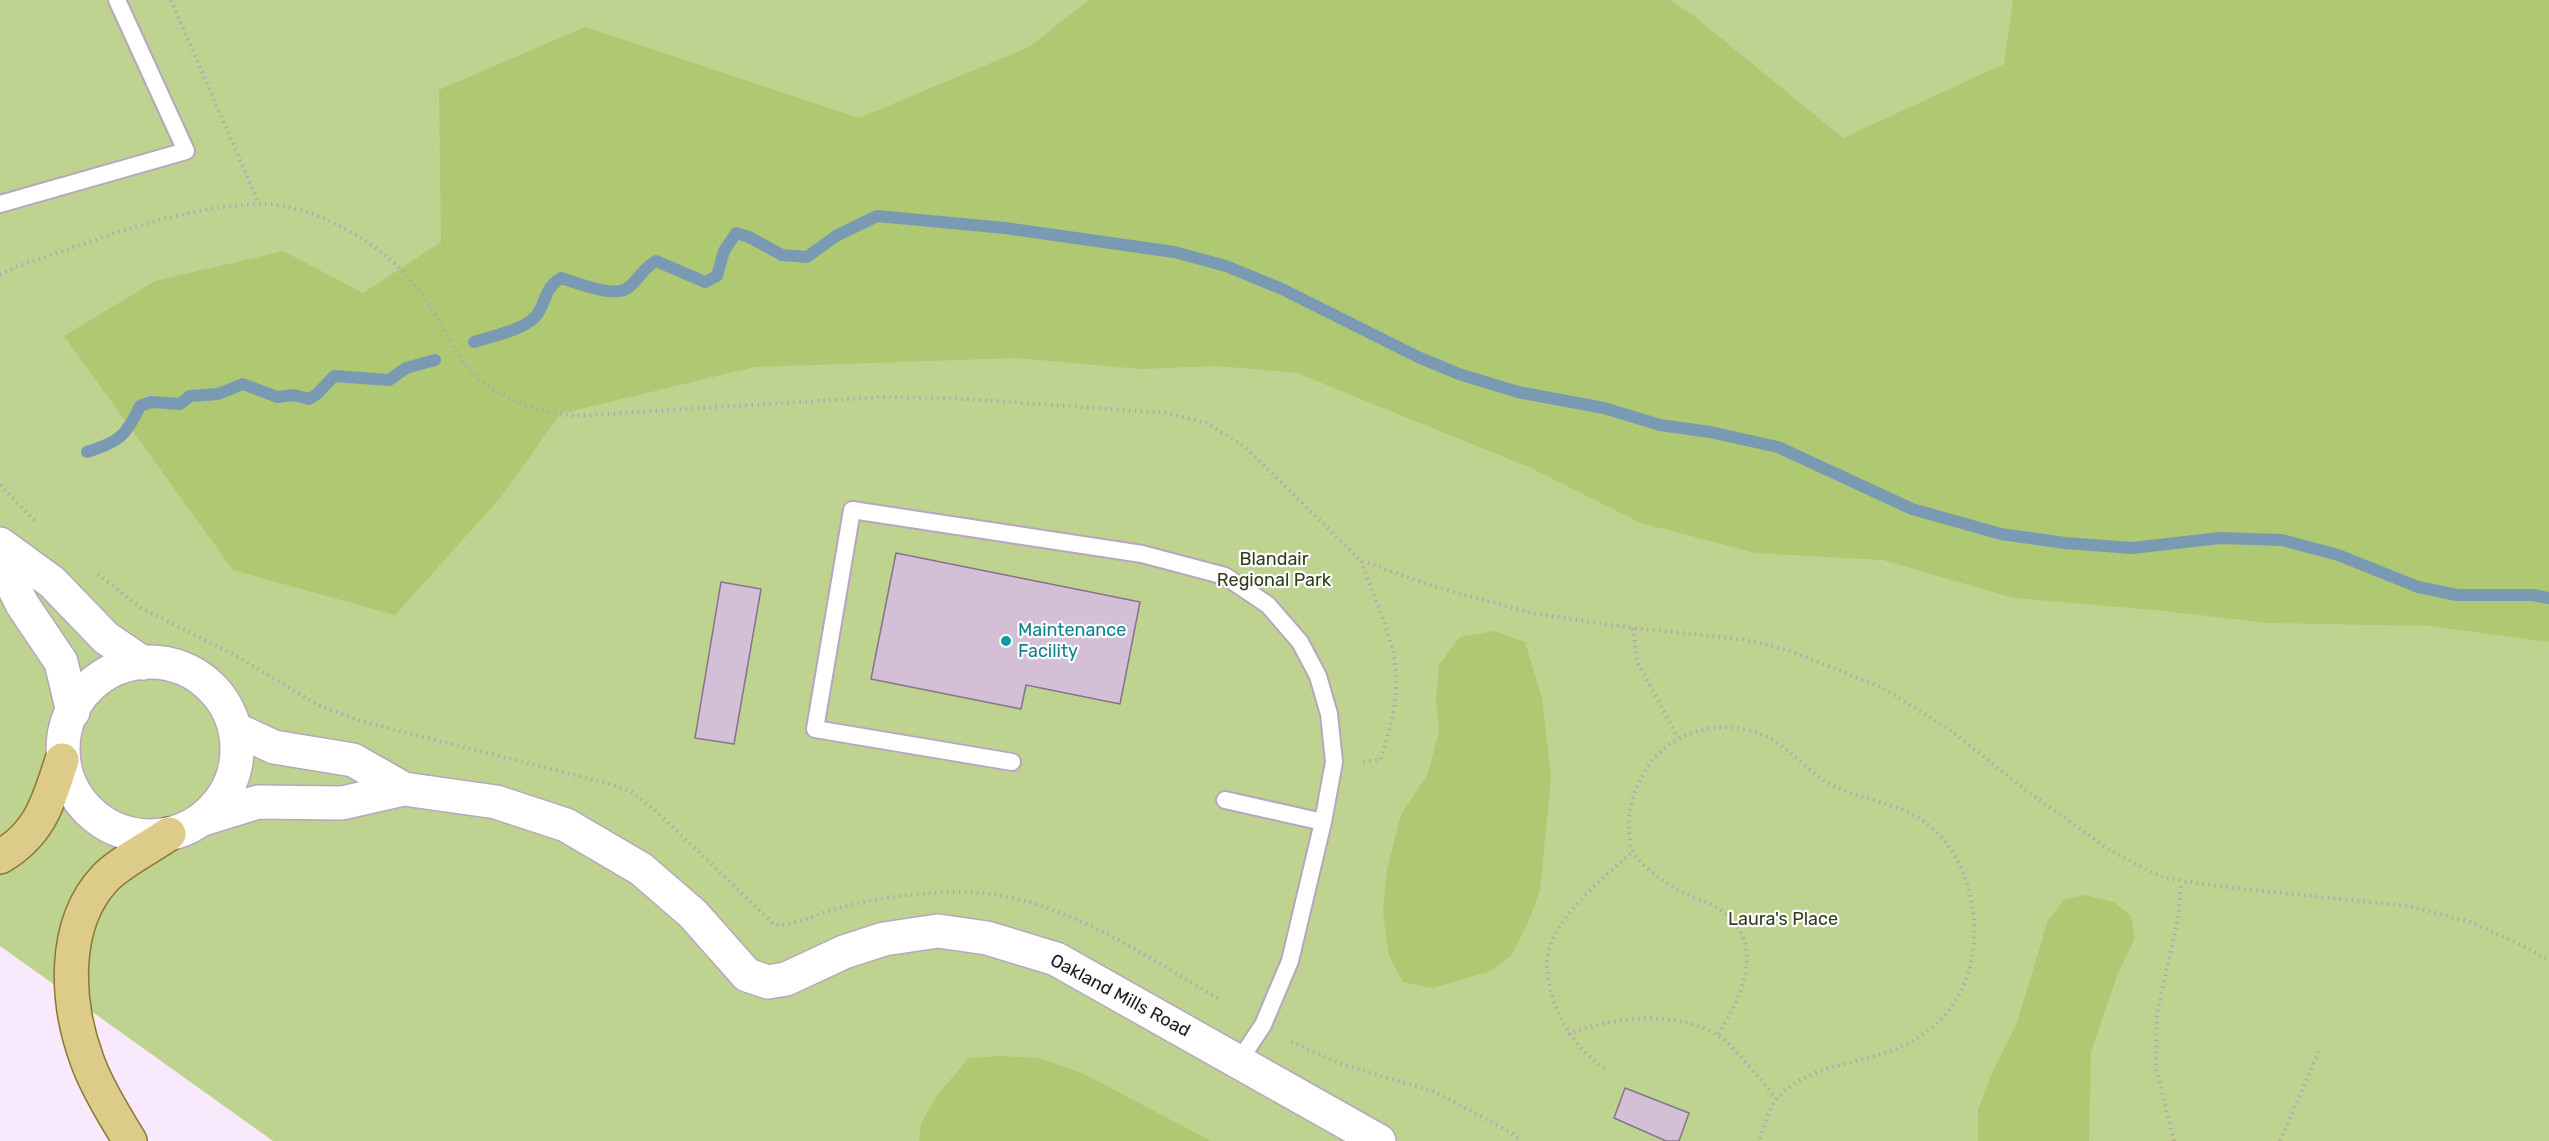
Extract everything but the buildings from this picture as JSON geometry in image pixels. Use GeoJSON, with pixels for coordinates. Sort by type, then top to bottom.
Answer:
{"type":"FeatureCollection","features":[{"type":"Feature","properties":{"kind":"main road"},"geometry":{"type":"LineString","coordinates":[[0,857],[28,835],[44,814],[62,760]]}},
{"type":"Feature","properties":{"kind":"main road"},"geometry":{"type":"LineString","coordinates":[[130,1141],[87,1061],[77,1019],[72,980],[74,937],[84,907],[106,877],[169,834]]}},
{"type":"Feature","properties":{"kind":"street"},"geometry":{"type":"LineString","coordinates":[[0,544],[52,582],[106,638],[143,663]]}},
{"type":"Feature","properties":{"kind":"street"},"geometry":{"type":"LineString","coordinates":[[0,559],[22,604],[61,662],[73,712]]}},
{"type":"Feature","properties":{"kind":"street"},"geometry":{"type":"LineString","coordinates":[[155,662],[182,668],[208,683],[227,707],[235,729],[237,759],[224,796],[203,819],[169,834],[139,836],[104,824],[81,804],[71,789],[62,760],[64,730],[84,691],[98,678],[125,665],[143,663],[155,662]]}},
{"type":"Feature","properties":{"kind":"street","name":"Oakland Mills Road"},"geometry":{"type":"LineString","coordinates":[[235,729],[274,747],[353,760],[404,789],[496,802],[566,825],[640,869],[693,914],[747,975],[768,982],[786,978],[843,952],[884,939],[938,931],[987,938],[1056,959],[1379,1141]]}},
{"type":"Feature","properties":{"kind":"street","name":"Oakland Mills Road"},"geometry":{"type":"LineString","coordinates":[[203,819],[258,802],[342,804],[404,789]]}},
{"type":"Feature","properties":{"kind":"lane"},"geometry":{"type":"LineString","coordinates":[[0,204],[186,151],[117,0]]}},
{"type":"Feature","properties":{"kind":"lane"},"geometry":{"type":"LineString","coordinates":[[1012,762],[815,729],[852,510],[1142,554],[1225,576],[1268,605],[1300,642],[1318,676],[1329,714],[1334,762],[1323,822],[1290,961],[1263,1025],[1239,1061]]}},
{"type":"Feature","properties":{"kind":"lane"},"geometry":{"type":"LineString","coordinates":[[1225,800],[1323,822]]}},
{"type":"Feature","properties":{"kind":"path"},"geometry":{"type":"LineString","coordinates":[[171,0],[259,204]]}},
{"type":"Feature","properties":{"kind":"path"},"geometry":{"type":"LineString","coordinates":[[0,275],[16,267],[146,224],[205,210],[259,204],[300,209],[335,223],[370,245],[396,266],[418,288],[462,361],[481,381],[526,406],[549,413],[575,416],[880,397],[952,398],[1166,413],[1207,423],[1245,447],[1360,560],[1436,587],[1536,614],[1633,628],[1742,639],[1790,651],[1881,687],[1949,729],[2028,792],[2111,851],[2164,878],[2181,882],[2408,906],[2470,922],[2518,942],[2549,960]]}},
{"type":"Feature","properties":{"kind":"path"},"geometry":{"type":"LineString","coordinates":[[0,485],[39,525]]}},
{"type":"Feature","properties":{"kind":"path"},"geometry":{"type":"LineString","coordinates":[[1360,560],[1393,652],[1396,693],[1390,732],[1380,760],[1362,762]]}},
{"type":"Feature","properties":{"kind":"path"},"geometry":{"type":"LineString","coordinates":[[90,567],[141,608],[233,654],[318,705],[364,722],[610,784],[632,792],[656,811],[775,925],[787,925],[836,909],[939,891],[1003,896],[1055,911],[1117,939],[1221,1000]]}},
{"type":"Feature","properties":{"kind":"path"},"geometry":{"type":"LineString","coordinates":[[1633,628],[1637,661],[1678,738]]}},
{"type":"Feature","properties":{"kind":"path"},"geometry":{"type":"LineString","coordinates":[[1718,1034],[1744,984],[1748,962],[1744,939],[1734,922],[1720,909],[1680,891],[1649,870],[1632,852],[1629,814],[1636,787],[1650,764],[1678,738],[1696,731],[1736,727],[1781,744],[1826,782],[1858,797],[1905,811],[1930,826],[1947,844],[1961,866],[1969,889],[1974,943],[1964,988],[1940,1022],[1896,1048],[1879,1055],[1825,1068],[1793,1084],[1776,1098],[1759,1141]]}},
{"type":"Feature","properties":{"kind":"path"},"geometry":{"type":"LineString","coordinates":[[1604,1069],[1579,1048],[1568,1034],[1558,1013],[1550,985],[1547,959],[1556,935],[1572,910],[1632,852]]}},
{"type":"Feature","properties":{"kind":"path"},"geometry":{"type":"LineString","coordinates":[[2174,1141],[2156,1068],[2157,1014],[2179,913],[2181,882]]}},
{"type":"Feature","properties":{"kind":"path"},"geometry":{"type":"LineString","coordinates":[[1568,1034],[1590,1026],[1654,1018],[1687,1023],[1718,1034],[1776,1098]]}},
{"type":"Feature","properties":{"kind":"path"},"geometry":{"type":"LineString","coordinates":[[1291,1042],[1344,1065],[1434,1091],[1512,1133],[1520,1141]]}},
{"type":"Feature","properties":{"kind":"path"},"geometry":{"type":"LineString","coordinates":[[2280,1141],[2319,1051]]}},
{"type":"Feature","properties":{"kind":"green space","name":"Blandair Regional Park"},"geometry":{"type":"Polygon","coordinates":[[[0,0],[2549,0],[2549,1141],[273,1141],[0,946],[0,0]]]}},
{"type":"Feature","properties":{"kind":"green space"},"geometry":{"type":"Polygon","coordinates":[[[1089,0],[1670,0],[1694,16],[1843,138],[2004,64],[2013,0],[2549,0],[2549,642],[2431,626],[2269,623],[2155,610],[2013,598],[1883,560],[1756,553],[1641,523],[1531,468],[1297,373],[1218,366],[1140,369],[1017,358],[754,367],[560,414],[501,497],[395,615],[233,570],[64,336],[155,281],[283,251],[363,293],[441,242],[439,90],[585,27],[859,118],[1029,47],[1089,0]]]}},
{"type":"Feature","properties":{"kind":"green space"},"geometry":{"type":"Polygon","coordinates":[[[1494,631],[1525,642],[1542,698],[1551,777],[1540,890],[1527,925],[1511,956],[1488,972],[1432,988],[1403,982],[1389,956],[1383,912],[1387,869],[1401,814],[1427,776],[1439,732],[1436,698],[1439,665],[1460,637],[1494,631]]]}},
{"type":"Feature","properties":{"kind":"green space"},"geometry":{"type":"Polygon","coordinates":[[[2085,895],[2114,902],[2131,916],[2135,938],[2118,973],[2091,1052],[2089,1141],[1978,1141],[1978,1110],[1994,1068],[2017,1023],[2048,920],[2065,899],[2085,895]]]}},
{"type":"Feature","properties":{"kind":"green space"},"geometry":{"type":"Polygon","coordinates":[[[1002,1056],[1039,1058],[1084,1074],[1211,1141],[919,1141],[921,1123],[938,1094],[969,1058],[1002,1056]]]}},
{"type":"Feature","properties":{"kind":"waterway"},"geometry":{"type":"LineString","coordinates":[[474,342],[529,322],[539,312],[551,287],[561,278],[606,291],[623,290],[656,261],[705,282],[717,276],[724,251],[736,233],[749,237],[782,255],[807,257],[836,236],[877,216],[1005,228],[1174,252],[1226,266],[1282,289],[1418,357],[1459,374],[1518,392],[1604,408],[1660,425],[1710,432],[1778,447],[1912,509],[2001,534],[2065,543],[2132,548],[2220,538],[2282,540],[2338,555],[2418,587],[2457,595],[2533,595],[2549,598]]}},
{"type":"Feature","properties":{"kind":"waterway"},"geometry":{"type":"LineString","coordinates":[[87,452],[114,441],[126,431],[140,406],[151,402],[180,404],[190,396],[218,394],[243,384],[277,397],[294,395],[309,399],[334,376],[389,380],[406,368],[435,360]]}},
{"type":"Feature","properties":{"kind":"place","name":"Maintenance Facility"},"geometry":{"type":"Point","coordinates":[1006,641]}},
{"type":"Feature","properties":{"kind":"park label","name":"Laura's Place"},"geometry":{"type":"Point","coordinates":[1783,920]}}]}
